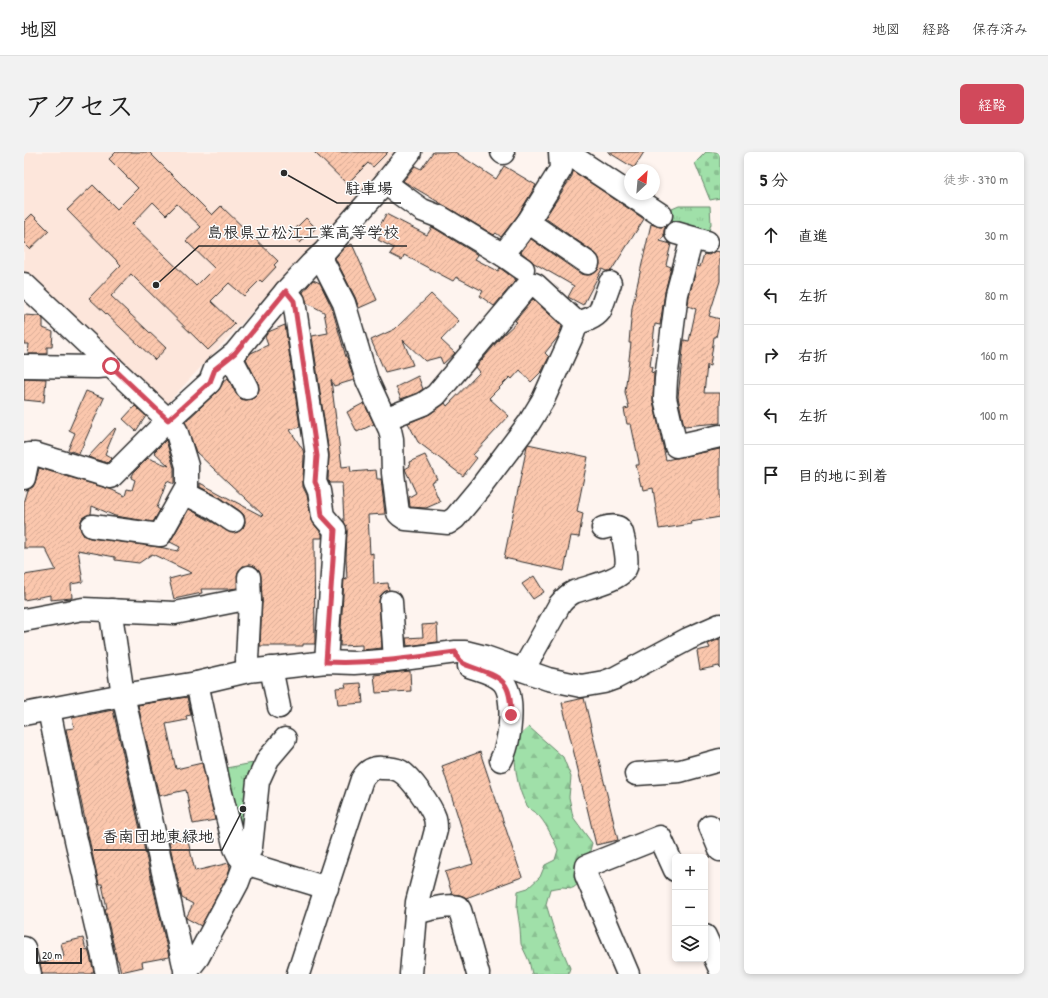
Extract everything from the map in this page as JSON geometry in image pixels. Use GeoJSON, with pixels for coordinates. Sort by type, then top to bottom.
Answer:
{"type":"FeatureCollection","features":[{"type":"Feature","properties":{"kind":"street"},"geometry":{"type":"LineString","coordinates":[[24,478],[27,455],[35,454],[111,477],[168,420],[210,382],[215,369],[231,357],[286,291],[320,256],[385,183],[410,152]]}},
{"type":"Feature","properties":{"kind":"street"},"geometry":{"type":"LineString","coordinates":[[503,255],[528,222],[561,169],[560,152]]}},
{"type":"Feature","properties":{"kind":"street"},"geometry":{"type":"LineString","coordinates":[[566,152],[661,215]]}},
{"type":"Feature","properties":{"kind":"street"},"geometry":{"type":"LineString","coordinates":[[385,183],[422,210],[440,217],[503,255],[522,269]]}},
{"type":"Feature","properties":{"kind":"street"},"geometry":{"type":"LineString","coordinates":[[528,222],[588,263]]}},
{"type":"Feature","properties":{"kind":"street"},"geometry":{"type":"LineString","coordinates":[[692,238],[678,294],[666,379],[665,398],[676,446],[720,436]]}},
{"type":"Feature","properties":{"kind":"street"},"geometry":{"type":"LineString","coordinates":[[320,256],[344,304],[367,380],[390,430],[398,512],[400,515],[410,520],[448,523],[455,518],[480,488],[529,423],[546,394],[573,334],[575,323],[572,318],[536,285],[529,284],[436,395],[423,404],[385,419]]}},
{"type":"Feature","properties":{"kind":"street"},"geometry":{"type":"LineString","coordinates":[[575,323],[597,315],[600,311],[610,283]]}},
{"type":"Feature","properties":{"kind":"street"},"geometry":{"type":"LineString","coordinates":[[24,284],[168,420],[176,430],[187,466],[187,486],[160,535],[92,526]]}},
{"type":"Feature","properties":{"kind":"street"},"geometry":{"type":"LineString","coordinates":[[286,291],[294,301],[313,424],[317,456],[315,482],[319,491],[322,516],[335,530],[326,662]]}},
{"type":"Feature","properties":{"kind":"street"},"geometry":{"type":"LineString","coordinates":[[231,357],[247,388]]}},
{"type":"Feature","properties":{"kind":"street"},"geometry":{"type":"LineString","coordinates":[[24,366],[111,366]]}},
{"type":"Feature","properties":{"kind":"street"},"geometry":{"type":"LineString","coordinates":[[184,493],[214,508],[233,521]]}},
{"type":"Feature","properties":{"kind":"street"},"geometry":{"type":"LineString","coordinates":[[523,670],[560,604],[566,598],[573,593],[618,576],[626,567],[627,561],[621,530],[612,526],[603,528]]}},
{"type":"Feature","properties":{"kind":"street"},"geometry":{"type":"LineString","coordinates":[[248,671],[247,660],[250,601],[249,577]]}},
{"type":"Feature","properties":{"kind":"street"},"geometry":{"type":"LineString","coordinates":[[24,620],[83,609],[175,613],[240,600],[250,601]]}},
{"type":"Feature","properties":{"kind":"street"},"geometry":{"type":"LineString","coordinates":[[390,602],[394,660]]}},
{"type":"Feature","properties":{"kind":"street"},"geometry":{"type":"LineString","coordinates":[[112,610],[112,621],[122,694],[186,974]]}},
{"type":"Feature","properties":{"kind":"street"},"geometry":{"type":"LineString","coordinates":[[24,714],[248,671],[326,662],[354,663],[394,660],[456,652],[466,652],[486,657],[548,678],[581,686],[604,682],[651,660],[688,639],[720,625]]}},
{"type":"Feature","properties":{"kind":"street"},"geometry":{"type":"LineString","coordinates":[[456,652],[457,657],[463,664],[495,676],[502,681],[510,694],[511,715],[506,748],[501,760]]}},
{"type":"Feature","properties":{"kind":"street"},"geometry":{"type":"LineString","coordinates":[[271,668],[279,707]]}},
{"type":"Feature","properties":{"kind":"street"},"geometry":{"type":"LineString","coordinates":[[197,682],[220,789],[233,841],[239,856],[245,863],[327,888]]}},
{"type":"Feature","properties":{"kind":"street"},"geometry":{"type":"LineString","coordinates":[[49,710],[71,818],[107,974]]}},
{"type":"Feature","properties":{"kind":"street"},"geometry":{"type":"LineString","coordinates":[[186,974],[198,957],[238,882],[251,847],[258,781],[268,759],[285,739]]}},
{"type":"Feature","properties":{"kind":"street"},"geometry":{"type":"LineString","coordinates":[[636,774],[680,771],[720,760]]}},
{"type":"Feature","properties":{"kind":"street"},"geometry":{"type":"LineString","coordinates":[[298,974],[362,779],[365,774],[371,770],[379,768],[398,770],[410,779],[431,810],[436,823],[436,830],[417,902],[411,974]]}},
{"type":"Feature","properties":{"kind":"street"},"geometry":{"type":"LineString","coordinates":[[710,826],[720,850]]}},
{"type":"Feature","properties":{"kind":"street"},"geometry":{"type":"LineString","coordinates":[[628,974],[586,875],[587,866],[660,837],[672,863]]}},
{"type":"Feature","properties":{"kind":"street"},"geometry":{"type":"LineString","coordinates":[[416,914],[430,909],[454,906],[458,907],[478,974]]}},
{"type":"Feature","properties":{"kind":"street"},"geometry":{"type":"LineString","coordinates":[[708,943],[720,969]]}},
{"type":"Feature","properties":{"kind":"street"},"geometry":{"type":"LineString","coordinates":[[24,948],[30,974]]}},
{"type":"Feature","properties":{"kind":"shaded area"},"geometry":{"type":"Polygon","coordinates":[[[24,152],[397,152],[315,244],[164,407],[24,275],[24,152]]]}},
{"type":"Feature","properties":{"kind":"green space"},"geometry":{"type":"Polygon","coordinates":[[[706,152],[720,152],[720,198],[710,200],[695,163],[706,152]]]}},
{"type":"Feature","properties":{"kind":"green space"},"geometry":{"type":"Polygon","coordinates":[[[679,206],[710,206],[711,224],[706,241],[674,229],[662,218],[671,214],[672,209],[679,206]]]}},
{"type":"Feature","properties":{"kind":"green space"},"geometry":{"type":"Polygon","coordinates":[[[529,727],[563,757],[571,777],[569,797],[573,817],[592,843],[582,881],[573,888],[562,887],[550,889],[546,904],[554,930],[570,968],[568,974],[532,974],[529,961],[521,944],[517,908],[518,891],[528,888],[540,877],[545,865],[555,860],[558,850],[543,821],[528,807],[518,782],[515,752],[521,735],[529,727]]]}},
{"type":"Feature","properties":{"kind":"green space"},"geometry":{"type":"Polygon","coordinates":[[[259,762],[243,843],[226,768],[259,762]]]}},
{"type":"Feature","properties":{"kind":"building"},"geometry":{"type":"Polygon","coordinates":[[[116,152],[149,152],[212,215],[221,206],[278,261],[274,265],[276,267],[262,282],[260,280],[244,296],[229,283],[211,301],[235,324],[208,350],[131,274],[111,296],[166,348],[155,360],[89,298],[121,265],[67,210],[93,185],[117,209],[138,188],[109,159],[116,152]],[[153,202],[132,224],[196,286],[214,268],[186,241],[201,227],[177,204],[166,215],[153,202]]]}},
{"type":"Feature","properties":{"kind":"building"},"geometry":{"type":"Polygon","coordinates":[[[314,152],[388,152],[373,167],[368,163],[347,184],[314,152]]]}},
{"type":"Feature","properties":{"kind":"building"},"geometry":{"type":"Polygon","coordinates":[[[433,152],[455,152],[496,179],[504,166],[536,185],[518,215],[501,237],[496,233],[494,235],[403,181],[415,166],[421,169],[433,152]]]}},
{"type":"Feature","properties":{"kind":"building"},"geometry":{"type":"Polygon","coordinates":[[[608,152],[644,152],[636,164],[628,164],[608,152]]]}},
{"type":"Feature","properties":{"kind":"building"},"geometry":{"type":"Polygon","coordinates":[[[573,171],[644,219],[611,271],[602,269],[583,305],[568,297],[574,286],[534,263],[521,252],[531,239],[581,274],[593,274],[598,270],[600,264],[599,258],[595,253],[545,218],[572,176],[573,171]]]}},
{"type":"Feature","properties":{"kind":"building"},"geometry":{"type":"Polygon","coordinates":[[[32,214],[49,231],[30,249],[24,243],[24,222],[32,214]]]}},
{"type":"Feature","properties":{"kind":"building"},"geometry":{"type":"Polygon","coordinates":[[[386,214],[427,235],[432,227],[434,228],[478,255],[475,259],[498,271],[500,268],[516,280],[494,306],[480,296],[483,291],[456,277],[453,281],[404,255],[402,260],[390,254],[394,248],[378,240],[381,235],[376,233],[386,214]]]}},
{"type":"Feature","properties":{"kind":"building"},"geometry":{"type":"Polygon","coordinates":[[[306,218],[316,228],[300,243],[290,234],[306,218]]]}},
{"type":"Feature","properties":{"kind":"building"},"geometry":{"type":"Polygon","coordinates":[[[651,224],[660,227],[666,226],[664,236],[660,241],[671,244],[666,265],[671,267],[665,292],[660,325],[655,324],[650,367],[652,367],[651,372],[654,373],[653,401],[666,460],[720,449],[720,517],[691,522],[692,524],[659,529],[653,488],[644,490],[643,485],[641,486],[636,465],[639,465],[639,462],[631,424],[627,424],[624,409],[629,408],[625,392],[631,343],[629,343],[632,308],[651,224]]]}},
{"type":"Feature","properties":{"kind":"building"},"geometry":{"type":"Polygon","coordinates":[[[352,244],[377,300],[359,308],[335,258],[345,247],[352,244]]]}},
{"type":"Feature","properties":{"kind":"building"},"geometry":{"type":"Polygon","coordinates":[[[715,251],[720,252],[720,281],[709,316],[720,319],[716,337],[714,337],[710,366],[707,365],[704,393],[720,393],[720,423],[684,426],[678,397],[684,340],[689,341],[696,309],[688,306],[689,296],[697,266],[700,267],[704,254],[709,255],[715,251]]]}},
{"type":"Feature","properties":{"kind":"building"},"geometry":{"type":"Polygon","coordinates":[[[313,280],[320,283],[332,308],[354,380],[334,386],[331,380],[342,467],[350,466],[351,472],[376,470],[377,479],[381,479],[385,514],[368,515],[370,554],[373,553],[374,584],[388,583],[389,590],[380,596],[379,602],[382,648],[362,650],[362,645],[340,646],[344,579],[347,580],[347,531],[344,521],[342,483],[329,483],[328,480],[329,454],[312,336],[328,333],[324,312],[307,303],[303,292],[313,280]]]}},
{"type":"Feature","properties":{"kind":"building"},"geometry":{"type":"Polygon","coordinates":[[[431,294],[459,321],[441,340],[455,353],[443,364],[440,357],[425,361],[403,340],[413,365],[385,372],[371,340],[395,329],[431,294]]]}},
{"type":"Feature","properties":{"kind":"building"},"geometry":{"type":"Polygon","coordinates":[[[533,299],[562,326],[558,337],[545,353],[549,357],[542,371],[531,382],[520,370],[512,379],[510,377],[489,398],[509,416],[473,455],[477,458],[463,476],[418,442],[408,423],[430,414],[445,403],[447,406],[480,372],[476,367],[503,335],[517,322],[515,321],[533,299]]]}},
{"type":"Feature","properties":{"kind":"building"},"geometry":{"type":"Polygon","coordinates":[[[24,315],[40,316],[43,319],[43,328],[53,332],[52,347],[47,347],[47,354],[28,354],[29,344],[24,344],[24,315]]]}},
{"type":"Feature","properties":{"kind":"building"},"geometry":{"type":"Polygon","coordinates":[[[285,325],[300,427],[290,430],[303,450],[303,487],[307,495],[311,518],[322,534],[322,538],[314,538],[315,644],[303,644],[303,646],[260,646],[262,602],[261,576],[259,570],[254,566],[249,565],[243,566],[238,572],[237,588],[201,589],[202,593],[174,599],[169,579],[192,573],[152,554],[139,563],[115,560],[115,557],[78,550],[83,582],[71,584],[72,598],[50,600],[50,595],[24,600],[24,575],[56,570],[45,548],[24,548],[24,500],[27,490],[33,487],[36,481],[39,468],[110,489],[125,496],[127,489],[132,490],[135,480],[131,478],[134,472],[148,458],[169,466],[154,452],[166,440],[174,468],[174,484],[167,481],[157,508],[160,510],[153,522],[115,516],[92,506],[91,514],[82,518],[80,525],[84,536],[90,538],[178,551],[180,547],[170,542],[189,509],[232,533],[238,532],[243,528],[245,522],[244,515],[221,498],[200,487],[200,483],[262,516],[263,515],[196,452],[185,422],[218,391],[224,381],[228,378],[236,394],[241,399],[252,399],[257,395],[259,389],[258,383],[246,359],[251,353],[268,345],[265,337],[268,332],[285,325]]]}},
{"type":"Feature","properties":{"kind":"building"},"geometry":{"type":"Polygon","coordinates":[[[418,376],[423,389],[401,399],[396,387],[418,376]]]}},
{"type":"Feature","properties":{"kind":"building"},"geometry":{"type":"Polygon","coordinates":[[[24,378],[46,379],[44,402],[24,400],[24,378]]]}},
{"type":"Feature","properties":{"kind":"building"},"geometry":{"type":"Polygon","coordinates":[[[86,391],[104,398],[79,454],[68,450],[75,433],[69,430],[86,391]]]}},
{"type":"Feature","properties":{"kind":"building"},"geometry":{"type":"Polygon","coordinates":[[[364,403],[374,424],[357,432],[347,412],[364,403]]]}},
{"type":"Feature","properties":{"kind":"building"},"geometry":{"type":"Polygon","coordinates":[[[135,406],[146,416],[136,431],[123,419],[135,406]]]}},
{"type":"Feature","properties":{"kind":"building"},"geometry":{"type":"Polygon","coordinates":[[[115,428],[105,454],[112,458],[107,463],[88,457],[115,428]]]}},
{"type":"Feature","properties":{"kind":"building"},"geometry":{"type":"Polygon","coordinates":[[[528,444],[588,457],[577,511],[583,513],[579,537],[571,536],[564,571],[504,558],[528,444]]]}},
{"type":"Feature","properties":{"kind":"building"},"geometry":{"type":"Polygon","coordinates":[[[425,455],[437,479],[431,482],[440,502],[426,508],[410,507],[409,497],[416,493],[405,469],[410,466],[409,462],[425,455]]]}},
{"type":"Feature","properties":{"kind":"building"},"geometry":{"type":"Polygon","coordinates":[[[534,576],[544,592],[533,599],[522,584],[534,576]]]}},
{"type":"Feature","properties":{"kind":"building"},"geometry":{"type":"Polygon","coordinates":[[[437,624],[438,642],[407,646],[406,638],[423,637],[422,625],[437,624]]]}},
{"type":"Feature","properties":{"kind":"building"},"geometry":{"type":"Polygon","coordinates":[[[720,639],[720,669],[719,666],[700,670],[697,651],[710,648],[708,644],[720,639]]]}},
{"type":"Feature","properties":{"kind":"building"},"geometry":{"type":"Polygon","coordinates":[[[410,671],[411,691],[376,693],[374,675],[410,671]]]}},
{"type":"Feature","properties":{"kind":"building"},"geometry":{"type":"Polygon","coordinates":[[[361,683],[363,703],[338,705],[336,688],[346,687],[345,684],[361,683]]]}},
{"type":"Feature","properties":{"kind":"building"},"geometry":{"type":"Polygon","coordinates":[[[187,697],[191,715],[186,716],[187,720],[166,724],[176,769],[202,763],[215,820],[193,824],[186,790],[159,796],[138,705],[187,697]]]}},
{"type":"Feature","properties":{"kind":"building"},"geometry":{"type":"Polygon","coordinates":[[[584,698],[618,840],[596,845],[562,703],[584,698]]]}},
{"type":"Feature","properties":{"kind":"building"},"geometry":{"type":"Polygon","coordinates":[[[113,710],[169,957],[142,962],[143,967],[121,972],[105,909],[107,908],[102,884],[99,884],[66,729],[74,728],[72,718],[113,710]]]}},
{"type":"Feature","properties":{"kind":"building"},"geometry":{"type":"Polygon","coordinates":[[[480,752],[522,877],[466,898],[460,895],[452,894],[445,872],[473,864],[442,766],[480,752]]]}},
{"type":"Feature","properties":{"kind":"building"},"geometry":{"type":"Polygon","coordinates":[[[187,837],[195,871],[229,863],[230,868],[227,877],[201,926],[186,918],[193,904],[182,898],[169,842],[187,837]]]}},
{"type":"Feature","properties":{"kind":"building"},"geometry":{"type":"Polygon","coordinates":[[[83,938],[86,950],[88,949],[94,972],[92,972],[92,974],[42,974],[40,963],[64,956],[61,943],[83,938]]]}},
{"type":"Feature","properties":{"kind":"place","name":"駐車場"},"geometry":{"type":"Point","coordinates":[284,173]}},
{"type":"Feature","properties":{"kind":"place","name":"島根県立松江工業高等学校"},"geometry":{"type":"Point","coordinates":[156,285]}},
{"type":"Feature","properties":{"kind":"place","name":"香南団地東緑地"},"geometry":{"type":"Point","coordinates":[243,809]}},
{"type":"Feature","properties":{"kind":"route"},"geometry":{"type":"LineString","coordinates":[[111,366],[168,420],[210,382],[215,369],[235,353],[252,330],[286,291],[294,301],[313,424],[317,456],[315,482],[319,491],[322,516],[335,530],[326,662],[354,663],[394,660],[456,652],[458,660],[463,664],[495,676],[502,681],[510,694],[511,715]]}}]}
